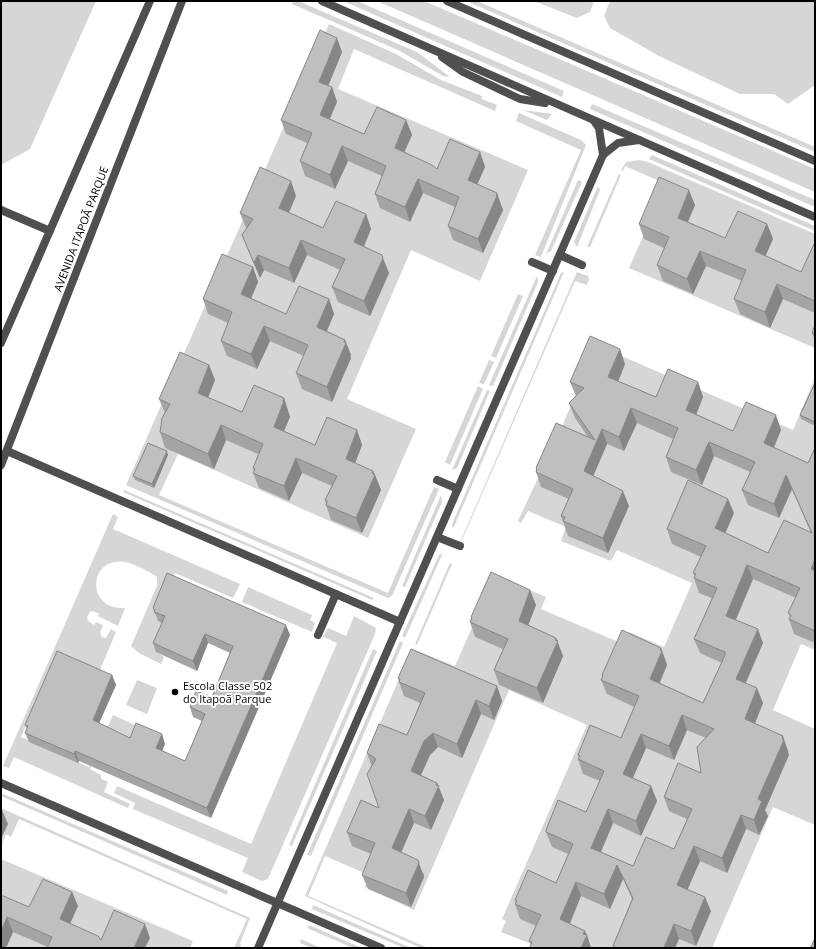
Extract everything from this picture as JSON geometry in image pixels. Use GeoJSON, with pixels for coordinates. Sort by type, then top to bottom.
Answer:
{"type":"FeatureCollection","features":[{"type":"Feature","properties":{"kind":"street"},"geometry":{"type":"LineString","coordinates":[[1,343],[150,1]]}},
{"type":"Feature","properties":{"kind":"street","name":"AVENIDA ITAPOÃ PARQUE"},"geometry":{"type":"LineString","coordinates":[[1,465],[182,1]]}},
{"type":"Feature","properties":{"kind":"street"},"geometry":{"type":"LineString","coordinates":[[322,1],[815,217]]}},
{"type":"Feature","properties":{"kind":"street"},"geometry":{"type":"LineString","coordinates":[[447,1],[815,161]]}},
{"type":"Feature","properties":{"kind":"street"},"geometry":{"type":"LineString","coordinates":[[594,121],[599,128],[603,155]]}},
{"type":"Feature","properties":{"kind":"street"},"geometry":{"type":"LineString","coordinates":[[258,948],[603,155],[618,143],[639,140]]}},
{"type":"Feature","properties":{"kind":"street"},"geometry":{"type":"LineString","coordinates":[[1,210],[50,231]]}},
{"type":"Feature","properties":{"kind":"street"},"geometry":{"type":"LineString","coordinates":[[560,255],[582,265]]}},
{"type":"Feature","properties":{"kind":"street"},"geometry":{"type":"LineString","coordinates":[[532,262],[553,271]]}},
{"type":"Feature","properties":{"kind":"street"},"geometry":{"type":"LineString","coordinates":[[7,451],[400,622]]}},
{"type":"Feature","properties":{"kind":"street"},"geometry":{"type":"LineString","coordinates":[[437,480],[458,489]]}},
{"type":"Feature","properties":{"kind":"street"},"geometry":{"type":"LineString","coordinates":[[437,537],[460,546]]}},
{"type":"Feature","properties":{"kind":"street"},"geometry":{"type":"LineString","coordinates":[[318,634],[336,594]]}},
{"type":"Feature","properties":{"kind":"street"},"geometry":{"type":"LineString","coordinates":[[1,783],[381,948]]}},
{"type":"Feature","properties":{"kind":"shaded area"},"geometry":{"type":"Polygon","coordinates":[[[1,1],[96,1],[30,149],[1,165],[1,1]]]}},
{"type":"Feature","properties":{"kind":"shaded area"},"geometry":{"type":"Polygon","coordinates":[[[293,1],[298,1],[417,52],[450,77],[443,76],[398,50],[292,4],[293,1]]]}},
{"type":"Feature","properties":{"kind":"shaded area"},"geometry":{"type":"Polygon","coordinates":[[[343,1],[357,1],[564,91],[562,97],[343,1]]]}},
{"type":"Feature","properties":{"kind":"shaded area"},"geometry":{"type":"Polygon","coordinates":[[[377,1],[424,1],[815,169],[815,192],[377,1]]]}},
{"type":"Feature","properties":{"kind":"shaded area"},"geometry":{"type":"Polygon","coordinates":[[[466,1],[477,1],[815,147],[815,152],[466,1]]]}},
{"type":"Feature","properties":{"kind":"shaded area"},"geometry":{"type":"Polygon","coordinates":[[[534,1],[594,1],[590,12],[577,18],[534,1]]]}},
{"type":"Feature","properties":{"kind":"shaded area"},"geometry":{"type":"Polygon","coordinates":[[[610,1],[815,1],[815,85],[788,104],[774,94],[740,94],[659,56],[610,28],[604,16],[610,1]]]}},
{"type":"Feature","properties":{"kind":"shaded area"},"geometry":{"type":"Polygon","coordinates":[[[329,24],[396,54],[441,80],[482,96],[482,99],[497,105],[495,111],[354,49],[338,89],[528,170],[480,281],[411,250],[347,399],[416,429],[368,538],[178,454],[159,495],[388,593],[434,487],[439,489],[392,596],[388,598],[126,485],[329,24]]]}},
{"type":"Feature","properties":{"kind":"shaded area"},"geometry":{"type":"Polygon","coordinates":[[[592,104],[815,200],[815,207],[590,109],[592,104]]]}},
{"type":"Feature","properties":{"kind":"shaded area"},"geometry":{"type":"Polygon","coordinates":[[[523,110],[552,114],[547,120],[523,110]]]}},
{"type":"Feature","properties":{"kind":"shaded area"},"geometry":{"type":"Polygon","coordinates":[[[519,113],[581,140],[586,145],[541,257],[535,255],[581,150],[516,121],[519,113]]]}},
{"type":"Feature","properties":{"kind":"shaded area"},"geometry":{"type":"Polygon","coordinates":[[[652,155],[815,226],[815,231],[649,159],[652,155]]]}},
{"type":"Feature","properties":{"kind":"shaded area"},"geometry":{"type":"Polygon","coordinates":[[[639,160],[648,162],[815,234],[815,348],[629,268],[666,184],[625,166],[623,171],[621,170],[626,162],[639,160]]]}},
{"type":"Feature","properties":{"kind":"shaded area"},"geometry":{"type":"Polygon","coordinates":[[[619,174],[621,175],[590,247],[587,247],[619,174]]]}},
{"type":"Feature","properties":{"kind":"shaded area"},"geometry":{"type":"Polygon","coordinates":[[[578,180],[582,182],[551,251],[546,254],[578,180]]]}},
{"type":"Feature","properties":{"kind":"shaded area"},"geometry":{"type":"Polygon","coordinates":[[[598,186],[600,190],[577,247],[574,242],[598,186]]]}},
{"type":"Feature","properties":{"kind":"shaded area"},"geometry":{"type":"Polygon","coordinates":[[[564,272],[453,529],[452,524],[561,273],[564,272]]]}},
{"type":"Feature","properties":{"kind":"shaded area"},"geometry":{"type":"Polygon","coordinates":[[[577,272],[588,276],[589,279],[587,285],[575,281],[461,540],[577,272]]]}},
{"type":"Feature","properties":{"kind":"shaded area"},"geometry":{"type":"Polygon","coordinates":[[[537,276],[538,282],[493,386],[489,385],[537,276]]]}},
{"type":"Feature","properties":{"kind":"shaded area"},"geometry":{"type":"Polygon","coordinates":[[[518,294],[523,296],[496,358],[491,356],[518,294]]]}},
{"type":"Feature","properties":{"kind":"shaded area"},"geometry":{"type":"Polygon","coordinates":[[[596,345],[793,430],[815,378],[815,650],[801,644],[773,710],[815,729],[815,825],[773,807],[712,948],[535,948],[536,946],[501,932],[506,921],[502,919],[587,725],[509,690],[414,910],[365,887],[369,875],[325,856],[308,896],[428,948],[421,948],[305,896],[412,649],[455,666],[495,575],[546,597],[541,609],[623,644],[629,632],[664,647],[692,583],[617,550],[611,561],[561,541],[566,527],[528,511],[521,523],[518,521],[563,424],[596,345]]]}},
{"type":"Feature","properties":{"kind":"shaded area"},"geometry":{"type":"Polygon","coordinates":[[[489,360],[494,362],[484,384],[479,383],[489,360]]]}},
{"type":"Feature","properties":{"kind":"shaded area"},"geometry":{"type":"Polygon","coordinates":[[[478,386],[483,389],[450,465],[445,462],[478,386]]]}},
{"type":"Feature","properties":{"kind":"shaded area"},"geometry":{"type":"Polygon","coordinates":[[[487,390],[490,391],[457,468],[452,470],[487,390]]]}},
{"type":"Feature","properties":{"kind":"shaded area"},"geometry":{"type":"Polygon","coordinates":[[[124,490],[374,598],[372,600],[123,492],[124,490]]]}},
{"type":"Feature","properties":{"kind":"shaded area"},"geometry":{"type":"Polygon","coordinates":[[[441,495],[442,502],[405,587],[402,586],[441,495]]]}},
{"type":"Feature","properties":{"kind":"shaded area"},"geometry":{"type":"Polygon","coordinates":[[[113,514],[118,517],[113,529],[240,584],[233,598],[175,573],[171,582],[168,626],[157,652],[164,657],[161,664],[139,653],[131,646],[157,586],[157,577],[139,567],[122,562],[110,563],[101,570],[97,579],[97,590],[101,599],[111,606],[125,608],[118,626],[98,616],[99,614],[93,611],[90,612],[87,617],[88,621],[94,625],[96,622],[103,625],[100,633],[102,637],[106,638],[111,629],[116,632],[99,672],[57,653],[21,737],[89,767],[113,715],[137,726],[139,733],[91,765],[90,769],[101,775],[101,779],[108,782],[104,792],[130,804],[128,808],[14,757],[9,768],[3,766],[113,514]]]}},
{"type":"Feature","properties":{"kind":"shaded area"},"geometry":{"type":"Polygon","coordinates":[[[443,553],[405,638],[402,636],[439,555],[443,553]]]}},
{"type":"Feature","properties":{"kind":"shaded area"},"geometry":{"type":"Polygon","coordinates":[[[450,563],[452,564],[417,645],[415,644],[450,563]]]}},
{"type":"Feature","properties":{"kind":"shaded area"},"geometry":{"type":"Polygon","coordinates":[[[248,587],[312,615],[310,620],[315,623],[312,632],[242,602],[248,587]]]}},
{"type":"Feature","properties":{"kind":"shaded area"},"geometry":{"type":"Polygon","coordinates":[[[354,616],[376,628],[375,634],[268,879],[262,881],[242,872],[248,858],[133,809],[135,803],[114,793],[117,786],[251,844],[337,643],[323,637],[328,628],[346,636],[354,616]]]}},
{"type":"Feature","properties":{"kind":"shaded area"},"geometry":{"type":"Polygon","coordinates":[[[400,641],[403,643],[311,856],[307,855],[400,641]]]}},
{"type":"Feature","properties":{"kind":"shaded area"},"geometry":{"type":"Polygon","coordinates":[[[373,649],[377,651],[292,846],[289,845],[373,649]]]}},
{"type":"Feature","properties":{"kind":"shaded area"},"geometry":{"type":"Polygon","coordinates":[[[137,680],[157,688],[147,714],[126,705],[137,680]]]}},
{"type":"Feature","properties":{"kind":"shaded area"},"geometry":{"type":"Polygon","coordinates":[[[1,793],[228,891],[227,895],[1,796],[1,793]]]}},
{"type":"Feature","properties":{"kind":"shaded area"},"geometry":{"type":"Polygon","coordinates":[[[1,808],[250,918],[240,943],[240,948],[234,948],[247,919],[19,819],[11,837],[6,834],[1,846],[1,808]]]}},
{"type":"Feature","properties":{"kind":"shaded area"},"geometry":{"type":"Polygon","coordinates":[[[1,859],[193,941],[190,948],[1,948],[1,859]]]}},
{"type":"Feature","properties":{"kind":"shaded area"},"geometry":{"type":"Polygon","coordinates":[[[313,905],[411,948],[404,948],[312,909],[313,905]]]}},
{"type":"Feature","properties":{"kind":"shaded area"},"geometry":{"type":"Polygon","coordinates":[[[309,925],[362,948],[353,948],[307,928],[309,925]]]}},
{"type":"Feature","properties":{"kind":"shaded area"},"geometry":{"type":"Polygon","coordinates":[[[301,939],[321,948],[312,948],[300,943],[301,939]]]}},
{"type":"Feature","properties":{"kind":"building"},"geometry":{"type":"Polygon","coordinates":[[[320,30],[337,38],[319,82],[332,87],[320,115],[364,134],[377,107],[406,120],[395,148],[432,165],[437,169],[450,139],[480,152],[468,180],[497,193],[497,196],[478,239],[448,226],[459,197],[418,179],[405,207],[375,194],[386,166],[342,146],[330,175],[300,161],[312,133],[281,120],[320,30]]]}},
{"type":"Feature","properties":{"kind":"building"},"geometry":{"type":"Polygon","coordinates":[[[260,167],[291,181],[279,208],[323,228],[336,201],[366,214],[354,242],[382,255],[383,258],[364,301],[332,287],[345,259],[301,240],[289,268],[258,255],[254,263],[242,235],[253,219],[240,213],[260,167]]]}},
{"type":"Feature","properties":{"kind":"building"},"geometry":{"type":"Polygon","coordinates":[[[659,177],[689,190],[678,218],[725,238],[738,211],[767,224],[755,251],[801,272],[815,244],[815,301],[777,284],[765,312],[734,299],[746,270],[700,251],[687,279],[657,265],[669,237],[639,224],[659,177]]]}},
{"type":"Feature","properties":{"kind":"building"},"geometry":{"type":"Polygon","coordinates":[[[222,254],[253,267],[241,294],[286,314],[299,286],[329,299],[317,327],[345,340],[344,342],[346,343],[327,387],[296,373],[308,345],[264,326],[251,354],[221,341],[232,312],[203,299],[222,254]]]}},
{"type":"Feature","properties":{"kind":"building"},"geometry":{"type":"Polygon","coordinates":[[[815,324],[815,334],[812,333],[815,324]]]}},
{"type":"Feature","properties":{"kind":"building"},"geometry":{"type":"Polygon","coordinates":[[[590,336],[620,349],[608,377],[656,397],[668,369],[698,382],[686,410],[733,431],[746,402],[776,415],[764,443],[808,463],[815,448],[815,559],[811,569],[815,571],[815,631],[789,619],[791,615],[788,613],[800,588],[747,565],[726,616],[758,629],[736,679],[757,688],[745,719],[783,736],[782,739],[784,740],[758,799],[762,801],[754,820],[741,815],[722,858],[694,846],[677,885],[705,897],[691,931],[674,924],[664,948],[617,948],[613,946],[633,898],[617,865],[604,894],[576,882],[560,919],[585,931],[583,934],[587,935],[581,948],[530,947],[532,942],[529,941],[541,915],[515,904],[517,901],[515,900],[528,870],[556,883],[573,844],[546,832],[546,830],[558,800],[586,812],[604,771],[578,759],[580,756],[578,755],[590,725],[621,738],[639,696],[601,680],[622,630],[661,648],[660,650],[662,651],[650,679],[703,703],[725,655],[725,652],[694,639],[717,588],[694,578],[696,574],[693,573],[706,546],[667,529],[688,480],[728,499],[715,528],[768,553],[784,520],[812,533],[786,475],[774,504],[742,490],[755,462],[709,442],[696,470],[666,457],[678,428],[631,408],[619,437],[602,429],[584,471],[623,491],[603,538],[563,521],[565,517],[561,516],[573,489],[536,472],[536,468],[556,423],[595,440],[569,403],[584,388],[570,382],[590,336]],[[682,715],[669,746],[641,734],[623,774],[651,786],[636,821],[608,809],[591,848],[633,866],[646,837],[674,849],[692,809],[664,797],[678,763],[701,773],[697,747],[714,729],[682,715]]]}},
{"type":"Feature","properties":{"kind":"building"},"geometry":{"type":"Polygon","coordinates":[[[180,352],[209,365],[198,393],[242,412],[254,385],[284,398],[274,427],[315,445],[327,417],[357,430],[346,459],[373,471],[372,473],[375,475],[356,518],[326,505],[327,501],[325,500],[337,476],[296,458],[284,486],[253,473],[255,469],[253,468],[263,444],[221,425],[208,454],[160,432],[162,418],[170,404],[159,399],[180,352]]]}},
{"type":"Feature","properties":{"kind":"building"},"geometry":{"type":"Polygon","coordinates":[[[815,383],[815,422],[800,415],[815,383]]]}},
{"type":"Feature","properties":{"kind":"building"},"geometry":{"type":"Polygon","coordinates":[[[148,443],[167,451],[152,484],[133,476],[148,443]]]}},
{"type":"Feature","properties":{"kind":"building"},"geometry":{"type":"Polygon","coordinates":[[[491,572],[530,590],[519,621],[556,638],[555,640],[558,641],[537,688],[494,670],[508,639],[470,622],[491,572]]]}},
{"type":"Feature","properties":{"kind":"building"},"geometry":{"type":"Polygon","coordinates":[[[167,573],[286,625],[207,808],[75,751],[74,754],[25,733],[28,726],[25,725],[57,651],[112,675],[93,720],[130,738],[136,723],[162,734],[156,748],[185,761],[205,714],[190,707],[196,691],[212,697],[233,646],[205,634],[193,661],[153,643],[165,616],[154,612],[155,610],[153,608],[167,573]]]}},
{"type":"Feature","properties":{"kind":"building"},"geometry":{"type":"Polygon","coordinates":[[[411,649],[497,686],[489,706],[476,700],[457,744],[433,733],[424,741],[411,771],[437,783],[436,785],[439,786],[425,816],[409,809],[392,848],[418,860],[419,863],[406,893],[362,875],[375,843],[347,832],[361,800],[379,808],[367,774],[376,759],[367,753],[379,724],[407,735],[425,693],[399,682],[400,679],[398,678],[411,649]]]}},
{"type":"Feature","properties":{"kind":"building"},"geometry":{"type":"Polygon","coordinates":[[[43,879],[72,892],[60,919],[98,936],[101,940],[114,910],[145,924],[134,948],[47,948],[52,937],[7,917],[1,932],[1,895],[29,907],[43,879]]]}},
{"type":"Feature","properties":{"kind":"building"},"geometry":{"type":"Polygon","coordinates":[[[815,938],[815,948],[814,948],[811,947],[815,938]]]}},
{"type":"Feature","properties":{"kind":"place","name":"Escola Classe 502 do Itapoã Parque"},"geometry":{"type":"Point","coordinates":[175,692]}}]}
